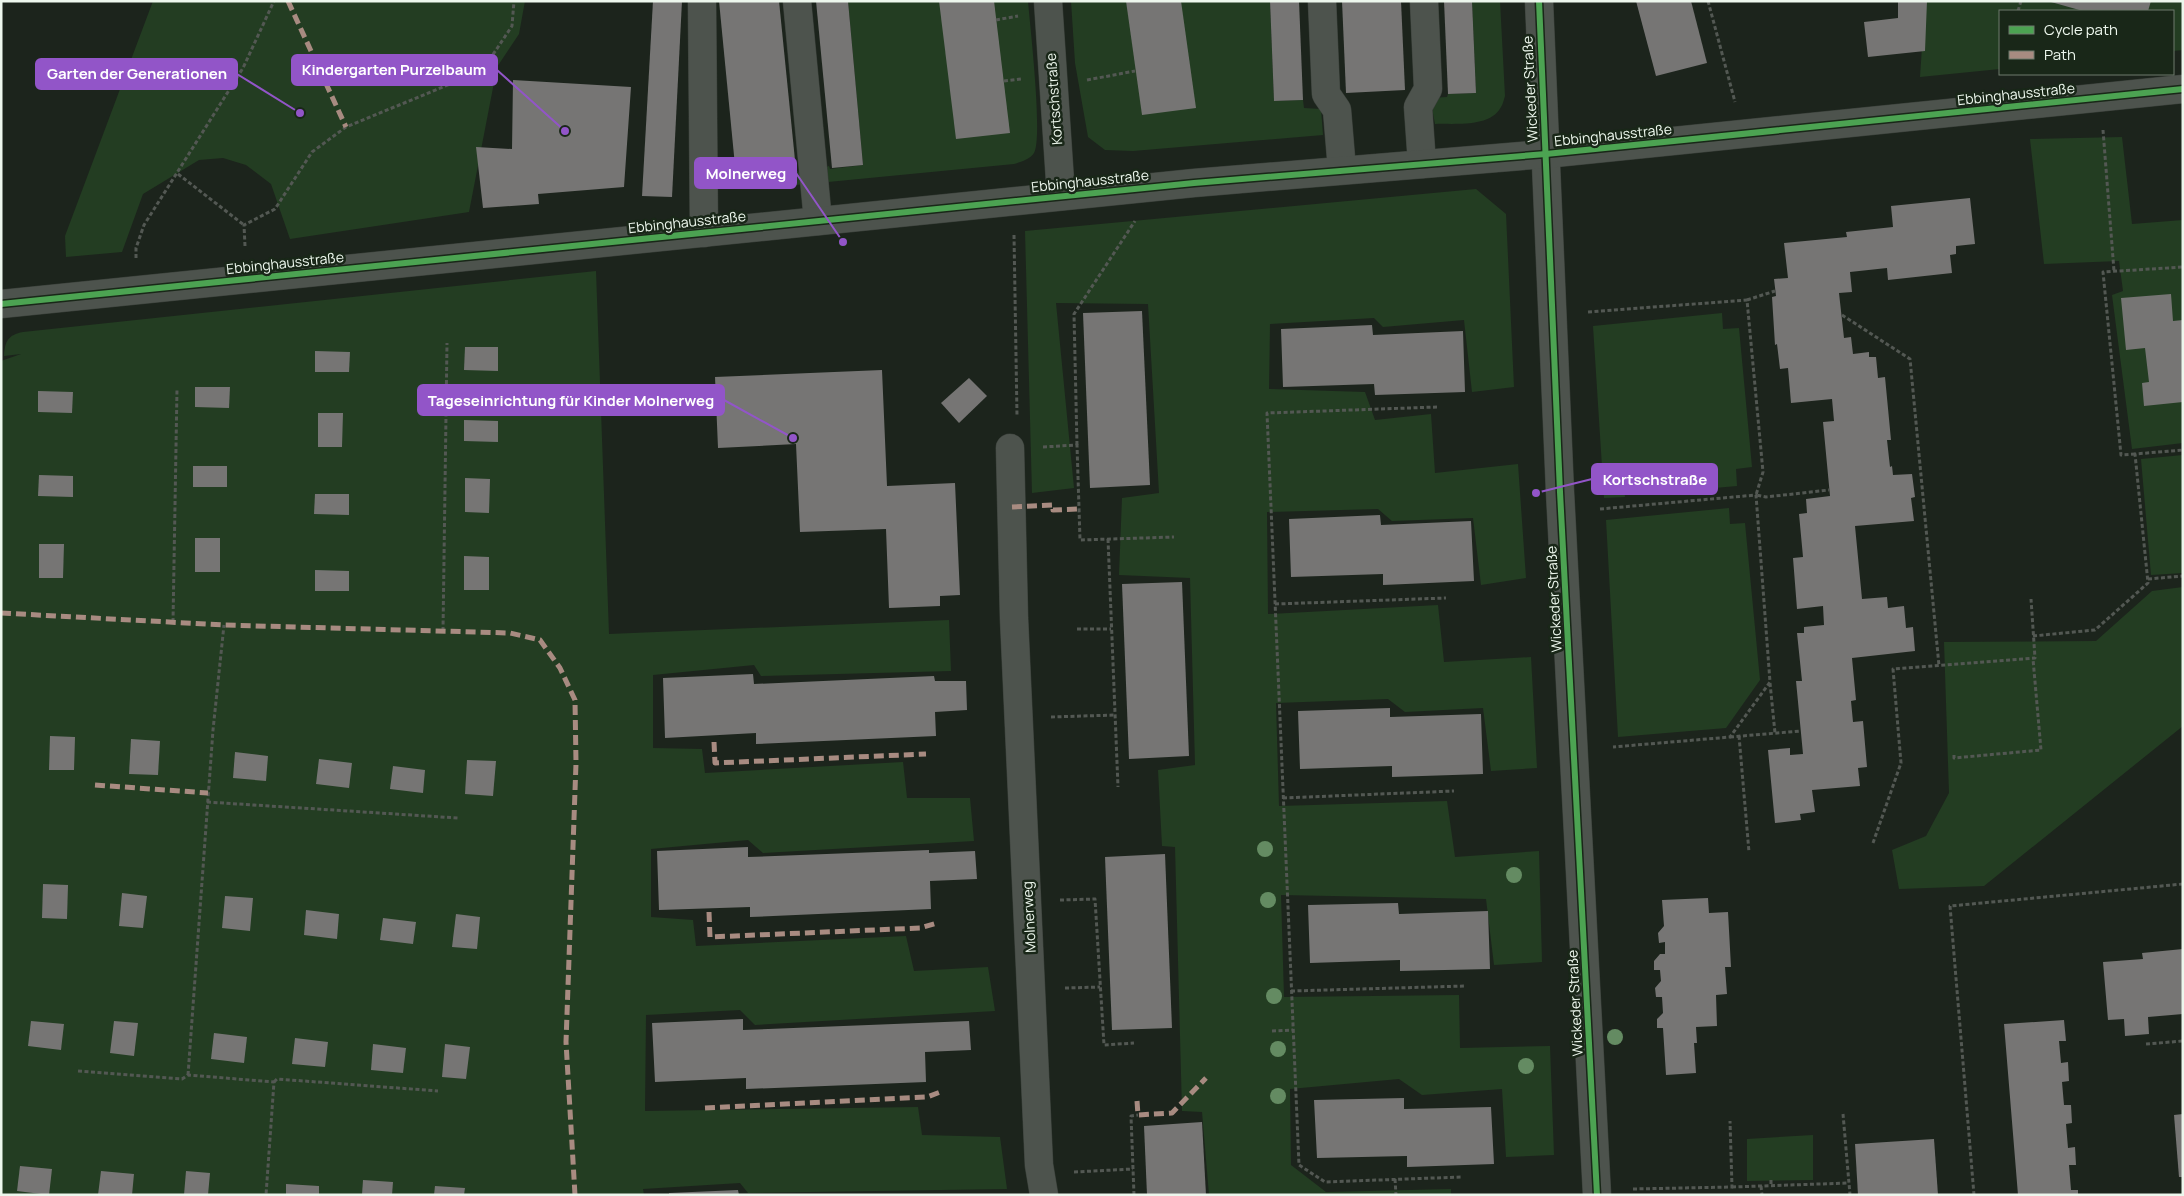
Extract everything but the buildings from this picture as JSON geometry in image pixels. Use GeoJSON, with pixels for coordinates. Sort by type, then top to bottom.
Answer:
{"type":"FeatureCollection","features":[{"type":"Feature","properties":{"kind":"street"},"geometry":{"type":"LineString","coordinates":[[702,1],[704,233]]}},
{"type":"Feature","properties":{"kind":"street"},"geometry":{"type":"LineString","coordinates":[[797,1],[818,221]]}},
{"type":"Feature","properties":{"kind":"street","name":"Kortschstraße"},"geometry":{"type":"LineString","coordinates":[[1048,1],[1061,196]]}},
{"type":"Feature","properties":{"kind":"street"},"geometry":{"type":"LineString","coordinates":[[1322,1],[1326,94],[1337,110],[1342,170]]}},
{"type":"Feature","properties":{"kind":"street"},"geometry":{"type":"LineString","coordinates":[[1422,164],[1418,107],[1428,89],[1424,1]]}},
{"type":"Feature","properties":{"kind":"street","name":"Wickeder Straße"},"geometry":{"type":"LineString","coordinates":[[1539,1],[1560,492],[1597,1195]]}},
{"type":"Feature","properties":{"kind":"street","name":"Ebbinghausstraße"},"geometry":{"type":"LineString","coordinates":[[1,304],[1061,196],[1342,170],[1546,154],[2183,90]]}},
{"type":"Feature","properties":{"kind":"street","name":"Molnerweg"},"geometry":{"type":"LineString","coordinates":[[1010,448],[1015,638],[1039,1165],[1044,1195]]}},
{"type":"Feature","properties":{"kind":"path"},"geometry":{"type":"LineString","coordinates":[[137,291],[136,248],[144,225],[178,174],[243,68],[274,1]]}},
{"type":"Feature","properties":{"kind":"path"},"geometry":{"type":"LineString","coordinates":[[244,225],[276,209],[312,152],[346,127],[466,77],[492,56],[512,26],[514,1]]}},
{"type":"Feature","properties":{"kind":"path"},"geometry":{"type":"LineString","coordinates":[[1708,1],[1736,104]]}},
{"type":"Feature","properties":{"kind":"path"},"geometry":{"type":"LineString","coordinates":[[1082,81],[1135,71]]}},
{"type":"Feature","properties":{"kind":"path"},"geometry":{"type":"LineString","coordinates":[[2103,129],[2114,271]]}},
{"type":"Feature","properties":{"kind":"path"},"geometry":{"type":"LineString","coordinates":[[178,174],[244,225],[248,279]]}},
{"type":"Feature","properties":{"kind":"path"},"geometry":{"type":"LineString","coordinates":[[1013,202],[1017,416],[1010,448],[1077,445]]}},
{"type":"Feature","properties":{"kind":"path"},"geometry":{"type":"LineString","coordinates":[[1137,218],[1074,314],[1080,540],[1174,537]]}},
{"type":"Feature","properties":{"kind":"path"},"geometry":{"type":"LineString","coordinates":[[2183,266],[2103,272],[2121,455],[2183,450]]}},
{"type":"Feature","properties":{"kind":"path"},"geometry":{"type":"LineString","coordinates":[[1588,312],[1747,300],[1775,291]]}},
{"type":"Feature","properties":{"kind":"path"},"geometry":{"type":"LineString","coordinates":[[1747,300],[1762,472],[1756,495],[1775,733]]}},
{"type":"Feature","properties":{"kind":"path"},"geometry":{"type":"LineString","coordinates":[[1842,314],[1910,359],[1939,666]]}},
{"type":"Feature","properties":{"kind":"path"},"geometry":{"type":"LineString","coordinates":[[443,631],[447,342]]}},
{"type":"Feature","properties":{"kind":"path"},"geometry":{"type":"LineString","coordinates":[[173,622],[177,390]]}},
{"type":"Feature","properties":{"kind":"path"},"geometry":{"type":"LineString","coordinates":[[1437,407],[1267,413],[1299,1165],[1326,1182],[1461,1177]]}},
{"type":"Feature","properties":{"kind":"path"},"geometry":{"type":"LineString","coordinates":[[2033,636],[2095,630],[2148,583],[2135,454]]}},
{"type":"Feature","properties":{"kind":"path"},"geometry":{"type":"LineString","coordinates":[[1600,508],[1756,495],[1766,498],[1830,490]]}},
{"type":"Feature","properties":{"kind":"path"},"geometry":{"type":"LineString","coordinates":[[2142,523],[2147,522]]}},
{"type":"Feature","properties":{"kind":"path"},"geometry":{"type":"LineString","coordinates":[[1108,539],[1118,787]]}},
{"type":"Feature","properties":{"kind":"path"},"geometry":{"type":"LineString","coordinates":[[2148,579],[2183,576]]}},
{"type":"Feature","properties":{"kind":"path"},"geometry":{"type":"LineString","coordinates":[[1275,604],[1446,598]]}},
{"type":"Feature","properties":{"kind":"path"},"geometry":{"type":"LineString","coordinates":[[1954,755],[1954,758],[2041,750],[2030,599]]}},
{"type":"Feature","properties":{"kind":"path"},"geometry":{"type":"LineString","coordinates":[[188,1075],[207,802],[224,625]]}},
{"type":"Feature","properties":{"kind":"path"},"geometry":{"type":"LineString","coordinates":[[1076,629],[1111,628]]}},
{"type":"Feature","properties":{"kind":"path"},"geometry":{"type":"LineString","coordinates":[[1873,843],[1901,763],[1893,669],[2006,662],[2033,658]]}},
{"type":"Feature","properties":{"kind":"path"},"geometry":{"type":"LineString","coordinates":[[1730,737],[1770,682]]}},
{"type":"Feature","properties":{"kind":"path"},"geometry":{"type":"LineString","coordinates":[[1048,717],[1115,714]]}},
{"type":"Feature","properties":{"kind":"path"},"geometry":{"type":"LineString","coordinates":[[1613,747],[1801,732]]}},
{"type":"Feature","properties":{"kind":"path"},"geometry":{"type":"LineString","coordinates":[[1739,736],[1749,852]]}},
{"type":"Feature","properties":{"kind":"path"},"geometry":{"type":"LineString","coordinates":[[1283,798],[1454,791]]}},
{"type":"Feature","properties":{"kind":"path"},"geometry":{"type":"LineString","coordinates":[[207,802],[458,818]]}},
{"type":"Feature","properties":{"kind":"path"},"geometry":{"type":"LineString","coordinates":[[1974,1195],[1950,906],[2183,884]]}},
{"type":"Feature","properties":{"kind":"path"},"geometry":{"type":"LineString","coordinates":[[1060,900],[1095,899],[1104,1045],[1134,1043]]}},
{"type":"Feature","properties":{"kind":"path"},"geometry":{"type":"LineString","coordinates":[[1291,991],[1465,986]]}},
{"type":"Feature","properties":{"kind":"path"},"geometry":{"type":"LineString","coordinates":[[1065,988],[1100,987]]}},
{"type":"Feature","properties":{"kind":"path"},"geometry":{"type":"LineString","coordinates":[[1272,1031],[1293,1030]]}},
{"type":"Feature","properties":{"kind":"path"},"geometry":{"type":"LineString","coordinates":[[2146,1044],[2183,1041]]}},
{"type":"Feature","properties":{"kind":"path"},"geometry":{"type":"LineString","coordinates":[[78,1071],[182,1079],[188,1075],[274,1082],[277,1079],[438,1091]]}},
{"type":"Feature","properties":{"kind":"path"},"geometry":{"type":"LineString","coordinates":[[266,1195],[274,1082]]}},
{"type":"Feature","properties":{"kind":"path"},"geometry":{"type":"LineString","coordinates":[[1843,1114],[1850,1195]]}},
{"type":"Feature","properties":{"kind":"path"},"geometry":{"type":"LineString","coordinates":[[1134,1195],[1131,1116],[1138,1115]]}},
{"type":"Feature","properties":{"kind":"path"},"geometry":{"type":"LineString","coordinates":[[1730,1121],[1732,1187]]}},
{"type":"Feature","properties":{"kind":"path"},"geometry":{"type":"LineString","coordinates":[[1089,1171],[1133,1169]]}},
{"type":"Feature","properties":{"kind":"path"},"geometry":{"type":"LineString","coordinates":[[1395,1179],[1396,1195]]}},
{"type":"Feature","properties":{"kind":"path"},"geometry":{"type":"LineString","coordinates":[[1770,1180],[1771,1186]]}},
{"type":"Feature","properties":{"kind":"path"},"geometry":{"type":"LineString","coordinates":[[1633,1189],[1849,1183]]}},
{"type":"Feature","properties":{"kind":"path"},"geometry":{"type":"LineString","coordinates":[[1761,1186],[1762,1195]]}},
{"type":"Feature","properties":{"kind":"green space"},"geometry":{"type":"Polygon","coordinates":[[[153,1],[525,1],[519,34],[497,67],[469,212],[290,239],[271,184],[246,165],[223,158],[199,160],[143,194],[122,252],[66,257],[65,236],[153,1]]]}},
{"type":"Feature","properties":{"kind":"green space"},"geometry":{"type":"Polygon","coordinates":[[[848,1],[1028,1],[1037,104],[1034,153],[1025,160],[1014,164],[828,182],[826,167],[829,166],[830,169],[863,165],[848,1]]]}},
{"type":"Feature","properties":{"kind":"green space"},"geometry":{"type":"Polygon","coordinates":[[[1071,1],[1270,1],[1274,101],[1303,100],[1304,108],[1321,109],[1323,135],[1133,151],[1105,150],[1088,137],[1075,63],[1071,1]]]}},
{"type":"Feature","properties":{"kind":"green space"},"geometry":{"type":"Polygon","coordinates":[[[1472,1],[1500,1],[1505,96],[1496,114],[1489,118],[1471,123],[1435,124],[1430,98],[1447,97],[1448,94],[1476,93],[1472,1]]]}},
{"type":"Feature","properties":{"kind":"green space"},"geometry":{"type":"Polygon","coordinates":[[[1925,1],[2183,1],[2183,50],[2174,51],[2174,10],[1999,10],[1999,69],[1920,77],[1925,1]]]}},
{"type":"Feature","properties":{"kind":"green space"},"geometry":{"type":"Polygon","coordinates":[[[2122,137],[2132,224],[2183,220],[2183,443],[2132,449],[2112,295],[2123,291],[2119,261],[2044,264],[2030,139],[2122,137]]]}},
{"type":"Feature","properties":{"kind":"green space"},"geometry":{"type":"Polygon","coordinates":[[[796,170],[810,181],[810,184],[733,189],[732,176],[796,170]]]}},
{"type":"Feature","properties":{"kind":"green space"},"geometry":{"type":"Polygon","coordinates":[[[1476,189],[1506,214],[1514,387],[1472,392],[1464,320],[1383,327],[1374,318],[1270,324],[1269,389],[1365,392],[1375,420],[1431,414],[1435,473],[1518,464],[1526,578],[1481,585],[1473,518],[1392,521],[1378,509],[1267,512],[1268,614],[1438,605],[1444,662],[1531,657],[1537,768],[1491,771],[1483,708],[1405,712],[1388,699],[1276,703],[1279,806],[1447,801],[1455,857],[1539,851],[1542,962],[1494,965],[1486,899],[1281,895],[1284,997],[1459,995],[1460,1048],[1550,1046],[1554,1155],[1506,1157],[1502,1089],[1422,1095],[1399,1079],[1290,1089],[1291,1165],[1326,1192],[1451,1189],[1451,1195],[1209,1195],[1202,1112],[1182,1111],[1175,847],[1162,846],[1158,770],[1195,765],[1190,578],[1119,575],[1122,498],[1159,493],[1148,304],[1056,303],[1074,488],[1032,493],[1025,231],[1476,189]]]}},
{"type":"Feature","properties":{"kind":"green space"},"geometry":{"type":"Polygon","coordinates":[[[596,271],[609,634],[949,620],[951,671],[761,676],[754,665],[653,675],[653,748],[702,749],[705,773],[903,762],[907,798],[970,798],[974,841],[763,853],[748,840],[651,849],[651,917],[693,920],[696,946],[906,936],[914,971],[988,967],[995,1011],[755,1025],[740,1010],[646,1015],[645,1111],[918,1107],[922,1135],[1000,1137],[1007,1189],[748,1193],[740,1183],[643,1189],[644,1195],[1,1195],[1,361],[21,354],[4,356],[8,340],[14,335],[23,332],[596,271]]]}},
{"type":"Feature","properties":{"kind":"green space"},"geometry":{"type":"Polygon","coordinates":[[[1722,313],[1723,329],[1739,328],[1752,467],[1736,469],[1737,486],[1658,493],[1656,469],[1623,472],[1625,497],[1604,498],[1593,326],[1722,313]]]}},
{"type":"Feature","properties":{"kind":"green space"},"geometry":{"type":"Polygon","coordinates":[[[2183,455],[2183,573],[2151,575],[2141,459],[2183,455]]]}},
{"type":"Feature","properties":{"kind":"green space"},"geometry":{"type":"Polygon","coordinates":[[[1729,508],[1730,524],[1745,523],[1760,680],[1726,728],[1618,737],[1606,520],[1729,508]]]}},
{"type":"Feature","properties":{"kind":"green space"},"geometry":{"type":"Polygon","coordinates":[[[2183,587],[2183,726],[1984,886],[1899,889],[1892,850],[1926,836],[1949,793],[1944,642],[2096,641],[2152,591],[2183,587]]]}},
{"type":"Feature","properties":{"kind":"green space"},"geometry":{"type":"Polygon","coordinates":[[[1813,1135],[1813,1180],[1747,1181],[1747,1139],[1813,1135]]]}},
{"type":"Feature","properties":{"kind":"marked path"},"geometry":{"type":"LineString","coordinates":[[288,1],[346,127]]}},
{"type":"Feature","properties":{"kind":"marked path"},"geometry":{"type":"LineString","coordinates":[[1012,507],[1053,505],[1053,510],[1079,509]]}},
{"type":"Feature","properties":{"kind":"marked path"},"geometry":{"type":"LineString","coordinates":[[1,613],[224,625],[510,633],[540,640],[560,668],[575,700],[576,763],[566,1042],[575,1195]]}},
{"type":"Feature","properties":{"kind":"marked path"},"geometry":{"type":"LineString","coordinates":[[714,742],[715,763],[926,754]]}},
{"type":"Feature","properties":{"kind":"marked path"},"geometry":{"type":"LineString","coordinates":[[95,785],[208,793]]}},
{"type":"Feature","properties":{"kind":"marked path"},"geometry":{"type":"LineString","coordinates":[[709,912],[710,937],[920,928],[937,923]]}},
{"type":"Feature","properties":{"kind":"marked path"},"geometry":{"type":"LineString","coordinates":[[1137,1101],[1138,1115],[1172,1113],[1206,1078]]}},
{"type":"Feature","properties":{"kind":"marked path"},"geometry":{"type":"LineString","coordinates":[[705,1108],[927,1097],[943,1091]]}},
{"type":"Feature","properties":{"kind":"cycle path"},"geometry":{"type":"LineString","coordinates":[[1539,1],[1560,492],[1597,1195]]}},
{"type":"Feature","properties":{"kind":"cycle path"},"geometry":{"type":"LineString","coordinates":[[1,304],[1194,183],[1546,154],[2183,89]]}},
{"type":"Feature","properties":{"kind":"place","name":"Garten der Generationen"},"geometry":{"type":"Point","coordinates":[300,113]}},
{"type":"Feature","properties":{"kind":"place","name":"Kindergarten Purzelbaum"},"geometry":{"type":"Point","coordinates":[565,131]}},
{"type":"Feature","properties":{"kind":"place","name":"Molnerweg"},"geometry":{"type":"Point","coordinates":[843,242]}},
{"type":"Feature","properties":{"kind":"place","name":"Tageseinrichtung für Kinder Molnerweg"},"geometry":{"type":"Point","coordinates":[793,438]}},
{"type":"Feature","properties":{"kind":"place","name":"Kortschstraße"},"geometry":{"type":"Point","coordinates":[1536,493]}}]}
